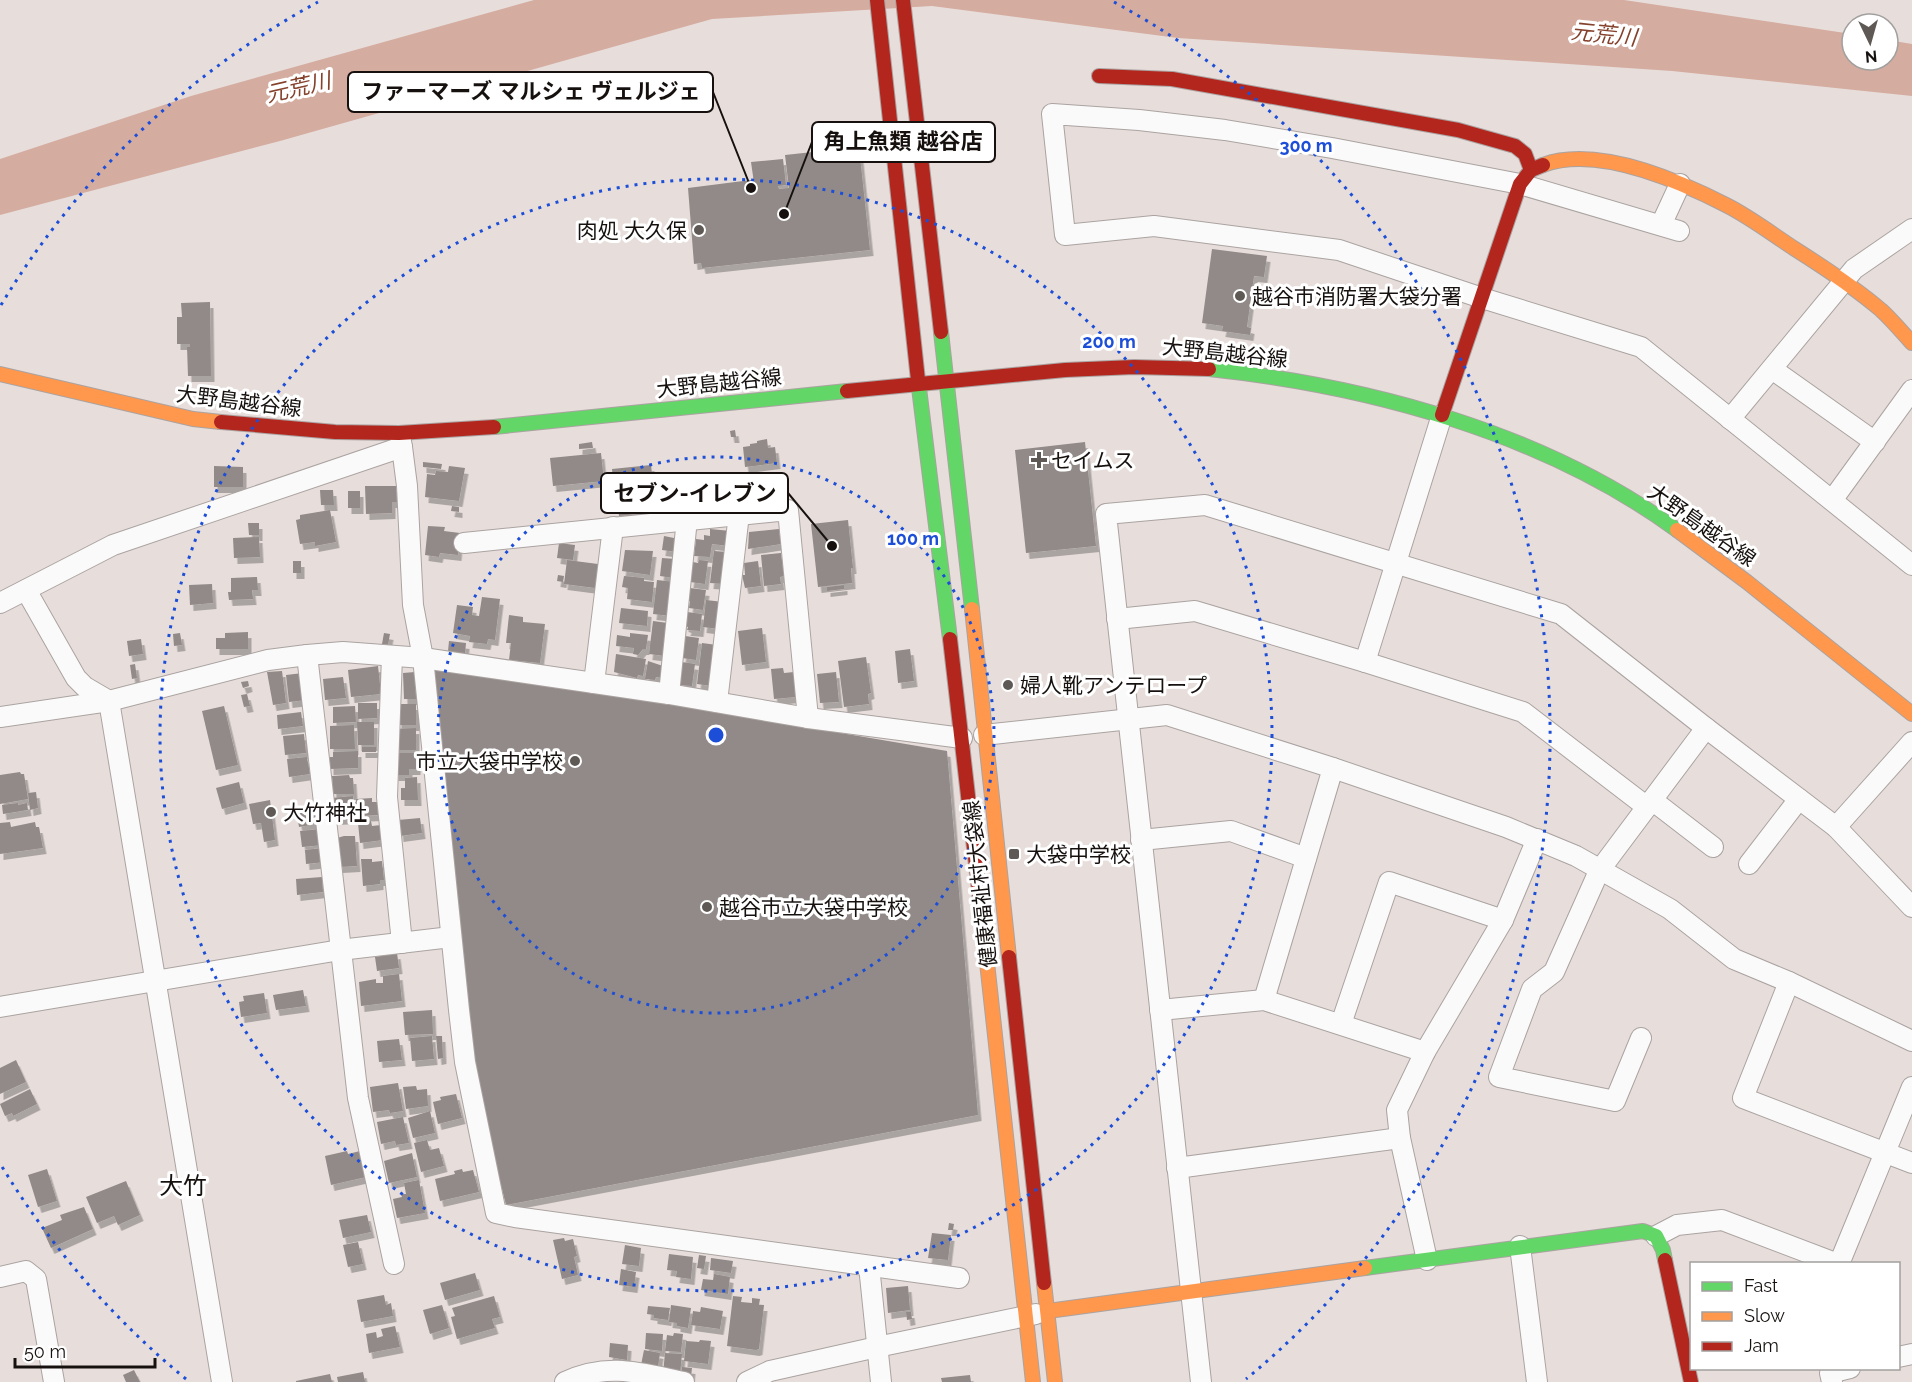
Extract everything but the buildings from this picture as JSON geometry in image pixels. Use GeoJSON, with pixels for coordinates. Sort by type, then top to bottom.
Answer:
{"type":"FeatureCollection","features":[{"type":"Feature","properties":{"kind":"street","name":"健康福祉村大袋線"},"geometry":{"type":"LineString","coordinates":[[877,0],[918,384],[962,738],[1033,1382]]}},
{"type":"Feature","properties":{"kind":"street","name":"健康福祉村大袋線"},"geometry":{"type":"LineString","coordinates":[[903,0],[1056,1382]]}},
{"type":"Feature","properties":{"kind":"street"},"geometry":{"type":"LineString","coordinates":[[1099,76],[1172,79],[1458,130],[1515,146],[1525,154],[1525,177],[1442,415],[1365,662]]}},
{"type":"Feature","properties":{"kind":"street"},"geometry":{"type":"LineString","coordinates":[[1680,184],[1670,228],[1525,177],[1225,130],[1139,120],[1053,114],[1065,235],[1154,226],[1339,250],[1482,298],[1641,347],[1912,565]]}},
{"type":"Feature","properties":{"kind":"street"},"geometry":{"type":"LineString","coordinates":[[1525,177],[1557,160],[1581,158],[1625,165],[1680,184],[1727,205],[1844,280],[1882,311],[1912,343]]}},
{"type":"Feature","properties":{"kind":"street"},"geometry":{"type":"LineString","coordinates":[[1730,419],[1854,269],[1912,229]]}},
{"type":"Feature","properties":{"kind":"street","name":"大野島越谷線"},"geometry":{"type":"LineString","coordinates":[[0,374],[193,419],[400,440],[463,430],[1075,370],[1196,367],[1311,384],[1376,397],[1442,415],[1532,449],[1594,480],[1657,516],[1748,582],[1912,714]]}},
{"type":"Feature","properties":{"kind":"street"},"geometry":{"type":"LineString","coordinates":[[1772,369],[1875,442]]}},
{"type":"Feature","properties":{"kind":"street"},"geometry":{"type":"LineString","coordinates":[[1833,500],[1912,390]]}},
{"type":"Feature","properties":{"kind":"street"},"geometry":{"type":"LineString","coordinates":[[0,603],[113,545],[400,440],[407,486],[413,605],[423,658],[465,1062],[496,1213],[959,1278]]}},
{"type":"Feature","properties":{"kind":"street"},"geometry":{"type":"LineString","coordinates":[[1201,1382],[1106,514],[1205,505],[1561,614],[1836,827],[1912,907]]}},
{"type":"Feature","properties":{"kind":"street"},"geometry":{"type":"LineString","coordinates":[[464,543],[788,510],[808,718]]}},
{"type":"Feature","properties":{"kind":"street"},"geometry":{"type":"LineString","coordinates":[[717,702],[739,514]]}},
{"type":"Feature","properties":{"kind":"street"},"geometry":{"type":"LineString","coordinates":[[669,694],[687,519]]}},
{"type":"Feature","properties":{"kind":"street"},"geometry":{"type":"LineString","coordinates":[[594,683],[613,527]]}},
{"type":"Feature","properties":{"kind":"street"},"geometry":{"type":"LineString","coordinates":[[26,590],[76,678],[85,687],[109,701]]}},
{"type":"Feature","properties":{"kind":"street"},"geometry":{"type":"LineString","coordinates":[[1117,619],[1195,611],[1523,712],[1649,804],[1713,847]]}},
{"type":"Feature","properties":{"kind":"street"},"geometry":{"type":"LineString","coordinates":[[0,717],[109,701],[248,665],[307,655],[344,652],[423,658],[669,694],[808,718],[962,738]]}},
{"type":"Feature","properties":{"kind":"street"},"geometry":{"type":"LineString","coordinates":[[307,655],[358,1098],[394,1264]]}},
{"type":"Feature","properties":{"kind":"street"},"geometry":{"type":"LineString","coordinates":[[392,656],[387,797],[402,943]]}},
{"type":"Feature","properties":{"kind":"street"},"geometry":{"type":"LineString","coordinates":[[109,701],[222,1382]]}},
{"type":"Feature","properties":{"kind":"street"},"geometry":{"type":"LineString","coordinates":[[984,735],[1167,715],[1333,768],[1537,839],[1576,856],[1670,909],[1734,959],[1912,1041]]}},
{"type":"Feature","properties":{"kind":"street"},"geometry":{"type":"LineString","coordinates":[[1641,1038],[1615,1101],[1499,1077],[1532,989],[1554,972],[1599,871],[1706,728]]}},
{"type":"Feature","properties":{"kind":"street"},"geometry":{"type":"LineString","coordinates":[[1836,827],[1912,742]]}},
{"type":"Feature","properties":{"kind":"street"},"geometry":{"type":"LineString","coordinates":[[1264,1000],[1333,768]]}},
{"type":"Feature","properties":{"kind":"street"},"geometry":{"type":"LineString","coordinates":[[1749,864],[1799,799]]}},
{"type":"Feature","properties":{"kind":"street"},"geometry":{"type":"LineString","coordinates":[[1141,840],[1231,831],[1306,858]]}},
{"type":"Feature","properties":{"kind":"street"},"geometry":{"type":"LineString","coordinates":[[1427,1260],[1400,1137],[1397,1110],[1425,1052],[1503,920],[1537,839]]}},
{"type":"Feature","properties":{"kind":"street"},"geometry":{"type":"LineString","coordinates":[[1341,1024],[1389,882],[1503,920]]}},
{"type":"Feature","properties":{"kind":"street"},"geometry":{"type":"LineString","coordinates":[[0,1007],[340,950],[451,937]]}},
{"type":"Feature","properties":{"kind":"street"},"geometry":{"type":"LineString","coordinates":[[1788,982],[1743,1098],[1912,1163]]}},
{"type":"Feature","properties":{"kind":"street"},"geometry":{"type":"LineString","coordinates":[[1160,1010],[1264,1000],[1425,1052]]}},
{"type":"Feature","properties":{"kind":"street"},"geometry":{"type":"LineString","coordinates":[[1839,1262],[1912,1087]]}},
{"type":"Feature","properties":{"kind":"street"},"geometry":{"type":"LineString","coordinates":[[1177,1167],[1400,1137]]}},
{"type":"Feature","properties":{"kind":"street"},"geometry":{"type":"LineString","coordinates":[[1656,1236],[1677,1225],[1722,1220],[1836,1262]]}},
{"type":"Feature","properties":{"kind":"street"},"geometry":{"type":"LineString","coordinates":[[747,1382],[770,1371],[1048,1311],[1643,1231],[1656,1236],[1663,1250],[1691,1382]]}},
{"type":"Feature","properties":{"kind":"street"},"geometry":{"type":"LineString","coordinates":[[1520,1246],[1537,1382]]}},
{"type":"Feature","properties":{"kind":"street"},"geometry":{"type":"LineString","coordinates":[[869,1266],[881,1382]]}},
{"type":"Feature","properties":{"kind":"street"},"geometry":{"type":"LineString","coordinates":[[0,1277],[26,1271],[36,1279],[54,1382]]}},
{"type":"Feature","properties":{"kind":"street"},"geometry":{"type":"LineString","coordinates":[[565,1382],[584,1373],[623,1370],[684,1382]]}},
{"type":"Feature","properties":{"kind":"street"},"geometry":{"type":"LineString","coordinates":[[1832,1382],[1830,1373],[1842,1370]]}},
{"type":"Feature","properties":{"kind":"water","name":"元荒川"},"geometry":{"type":"Polygon","coordinates":[[[534,0],[1624,0],[1840,32],[1840,72],[1900,72],[1900,42],[1912,44],[1912,96],[1672,71],[1178,38],[932,6],[712,19],[280,141],[0,215],[0,159],[191,96],[534,0]]]}},
{"type":"Feature","properties":{"kind":"traffic: fast"},"geometry":{"type":"LineString","coordinates":[[941,332],[972,609]]}},
{"type":"Feature","properties":{"kind":"traffic: fast"},"geometry":{"type":"LineString","coordinates":[[1209,369],[1331,388],[1393,402],[1454,420],[1513,441],[1570,466],[1625,496],[1677,530]]}},
{"type":"Feature","properties":{"kind":"traffic: fast"},"geometry":{"type":"LineString","coordinates":[[918,380],[950,639]]}},
{"type":"Feature","properties":{"kind":"traffic: fast"},"geometry":{"type":"LineString","coordinates":[[494,427],[847,391]]}},
{"type":"Feature","properties":{"kind":"traffic: fast"},"geometry":{"type":"LineString","coordinates":[[1365,1268],[1643,1231],[1656,1236],[1665,1260]]}},
{"type":"Feature","properties":{"kind":"traffic: slow"},"geometry":{"type":"LineString","coordinates":[[1543,165],[1564,160],[1587,159],[1612,162],[1661,176],[1706,195],[1752,220],[1850,286],[1881,310],[1912,343]]}},
{"type":"Feature","properties":{"kind":"traffic: slow"},"geometry":{"type":"LineString","coordinates":[[0,374],[193,419],[221,422]]}},
{"type":"Feature","properties":{"kind":"traffic: slow"},"geometry":{"type":"LineString","coordinates":[[1677,530],[1747,582],[1912,714]]}},
{"type":"Feature","properties":{"kind":"traffic: slow"},"geometry":{"type":"LineString","coordinates":[[972,609],[1009,957]]}},
{"type":"Feature","properties":{"kind":"traffic: slow"},"geometry":{"type":"LineString","coordinates":[[984,935],[1033,1382]]}},
{"type":"Feature","properties":{"kind":"traffic: slow"},"geometry":{"type":"LineString","coordinates":[[1048,1311],[1365,1268]]}},
{"type":"Feature","properties":{"kind":"traffic: slow"},"geometry":{"type":"LineString","coordinates":[[1044,1283],[1055,1382]]}},
{"type":"Feature","properties":{"kind":"traffic: jam"},"geometry":{"type":"LineString","coordinates":[[877,0],[918,380]]}},
{"type":"Feature","properties":{"kind":"traffic: jam"},"geometry":{"type":"LineString","coordinates":[[903,0],[941,332]]}},
{"type":"Feature","properties":{"kind":"traffic: jam"},"geometry":{"type":"LineString","coordinates":[[1099,76],[1172,79],[1458,130],[1515,146],[1525,154],[1531,170]]}},
{"type":"Feature","properties":{"kind":"traffic: jam"},"geometry":{"type":"LineString","coordinates":[[1442,415],[1520,184],[1531,170],[1543,165]]}},
{"type":"Feature","properties":{"kind":"traffic: jam"},"geometry":{"type":"LineString","coordinates":[[847,391],[1065,370],[1134,367],[1209,369]]}},
{"type":"Feature","properties":{"kind":"traffic: jam"},"geometry":{"type":"LineString","coordinates":[[221,422],[335,432],[399,433],[494,427]]}},
{"type":"Feature","properties":{"kind":"traffic: jam"},"geometry":{"type":"LineString","coordinates":[[950,639],[984,935]]}},
{"type":"Feature","properties":{"kind":"traffic: jam"},"geometry":{"type":"LineString","coordinates":[[1009,957],[1044,1283]]}},
{"type":"Feature","properties":{"kind":"traffic: jam"},"geometry":{"type":"LineString","coordinates":[[1665,1260],[1691,1382]]}},
{"type":"Feature","properties":{"kind":"place","name":"ファーマーズ マルシェ ヴェルジェ"},"geometry":{"type":"Point","coordinates":[751,188]}},
{"type":"Feature","properties":{"kind":"place","name":"角上魚類 越谷店"},"geometry":{"type":"Point","coordinates":[784,214]}},
{"type":"Feature","properties":{"kind":"place","name":"肉処 大久保"},"geometry":{"type":"Point","coordinates":[699,230]}},
{"type":"Feature","properties":{"kind":"place","name":"越谷市消防署大袋分署"},"geometry":{"type":"Point","coordinates":[1240,296]}},
{"type":"Feature","properties":{"kind":"place","name":"セイムス"},"geometry":{"type":"Point","coordinates":[1039,460]}},
{"type":"Feature","properties":{"kind":"place","name":"セブン-イレブン"},"geometry":{"type":"Point","coordinates":[832,546]}},
{"type":"Feature","properties":{"kind":"place","name":"婦人靴アンテロープ"},"geometry":{"type":"Point","coordinates":[1008,685]}},
{"type":"Feature","properties":{"kind":"place","name":"市立大袋中学校"},"geometry":{"type":"Point","coordinates":[575,761]}},
{"type":"Feature","properties":{"kind":"place","name":"大竹神社"},"geometry":{"type":"Point","coordinates":[271,812]}},
{"type":"Feature","properties":{"kind":"place","name":"大袋中学校"},"geometry":{"type":"Point","coordinates":[1014,854]}},
{"type":"Feature","properties":{"kind":"place","name":"越谷市立大袋中学校"},"geometry":{"type":"Point","coordinates":[707,907]}},
{"type":"Feature","properties":{"kind":"district","name":"大竹"},"geometry":{"type":"Point","coordinates":[183,1185]}}]}
